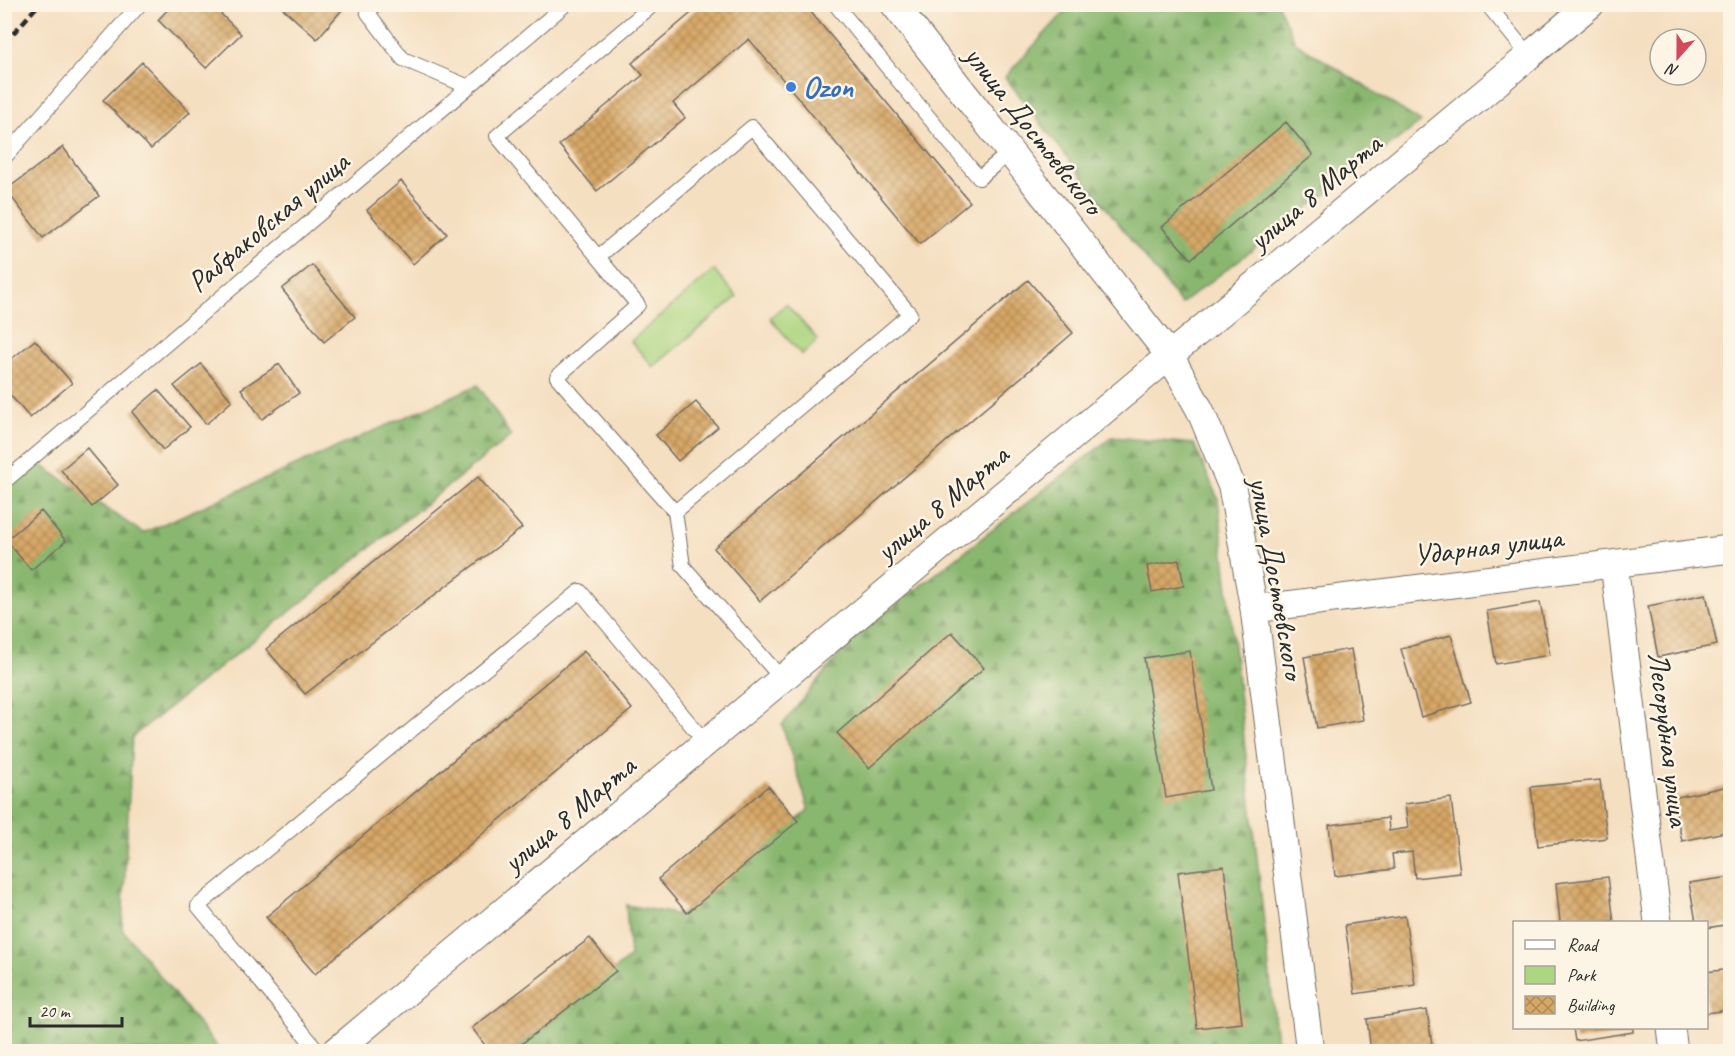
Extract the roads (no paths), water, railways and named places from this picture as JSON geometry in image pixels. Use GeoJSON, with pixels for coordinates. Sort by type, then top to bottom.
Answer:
{"type":"FeatureCollection","features":[{"type":"Feature","properties":{"kind":"street","name":"улица Достоевского"},"geometry":{"type":"LineString","coordinates":[[894,4],[1170,356],[1200,411],[1232,487],[1254,609],[1310,1052]]}},
{"type":"Feature","properties":{"kind":"street","name":"улица 8 Марта"},"geometry":{"type":"LineString","coordinates":[[335,1052],[1591,4]]}},
{"type":"Feature","properties":{"kind":"street","name":"Ударная улица"},"geometry":{"type":"LineString","coordinates":[[1254,609],[1731,549]]}},
{"type":"Feature","properties":{"kind":"street","name":"Лесорубная улица"},"geometry":{"type":"LineString","coordinates":[[1614,564],[1658,921]]}},
{"type":"Feature","properties":{"kind":"street"},"geometry":{"type":"LineString","coordinates":[[1671,1029],[1674,1052]]}},
{"type":"Feature","properties":{"kind":"lane"},"geometry":{"type":"LineString","coordinates":[[4,158],[140,4]]}},
{"type":"Feature","properties":{"kind":"lane"},"geometry":{"type":"LineString","coordinates":[[375,4],[368,13],[403,59],[469,87]]}},
{"type":"Feature","properties":{"kind":"lane","name":"Рабфаковская улица"},"geometry":{"type":"LineString","coordinates":[[4,482],[566,4]]}},
{"type":"Feature","properties":{"kind":"lane"},"geometry":{"type":"LineString","coordinates":[[654,4],[497,136],[638,305],[557,376],[675,512],[682,566],[782,680]]}},
{"type":"Feature","properties":{"kind":"lane"},"geometry":{"type":"LineString","coordinates":[[834,4],[979,178],[1010,152]]}},
{"type":"Feature","properties":{"kind":"lane"},"geometry":{"type":"LineString","coordinates":[[1487,4],[1529,56]]}},
{"type":"Feature","properties":{"kind":"lane"},"geometry":{"type":"LineString","coordinates":[[598,257],[752,127],[910,314],[675,512]]}},
{"type":"Feature","properties":{"kind":"lane"},"geometry":{"type":"LineString","coordinates":[[319,1052],[198,906],[580,591],[706,743]]}},
{"type":"Feature","properties":{"kind":"railway"},"geometry":{"type":"LineString","coordinates":[[4,44],[39,4]]}},
{"type":"Feature","properties":{"kind":"place","name":"Ozon"},"geometry":{"type":"Point","coordinates":[791,87]}}]}
